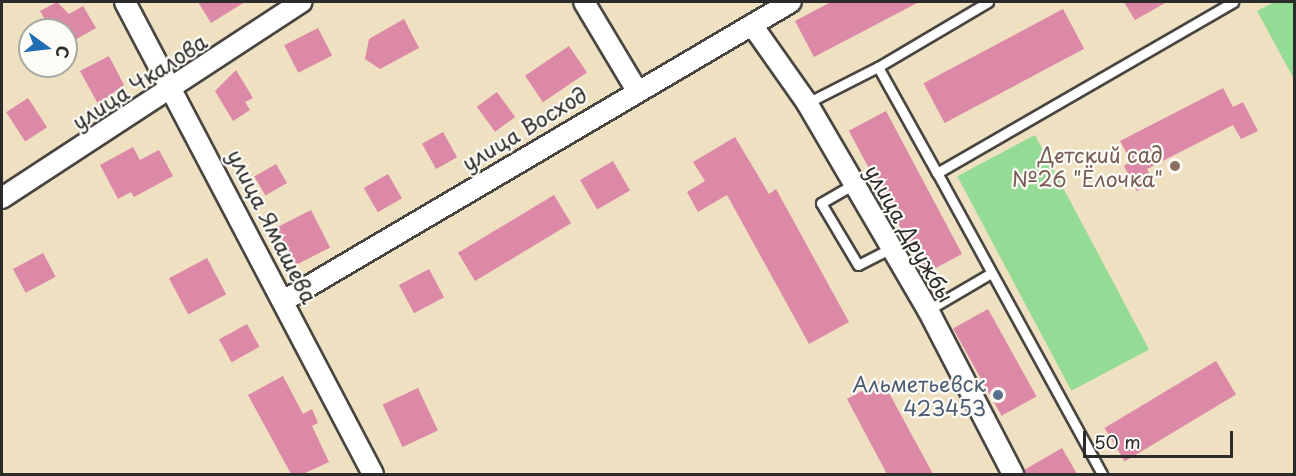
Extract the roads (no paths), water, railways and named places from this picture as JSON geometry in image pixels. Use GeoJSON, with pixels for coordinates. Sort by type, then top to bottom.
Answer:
{"type":"FeatureCollection","features":[{"type":"Feature","properties":{"kind":"street","name":"улица Ямашева"},"geometry":{"type":"LineString","coordinates":[[125,2],[175,88],[372,474]]}},
{"type":"Feature","properties":{"kind":"street","name":"улица Чкалова"},"geometry":{"type":"LineString","coordinates":[[2,198],[175,88],[302,2]]}},
{"type":"Feature","properties":{"kind":"street"},"geometry":{"type":"LineString","coordinates":[[584,2],[636,89]]}},
{"type":"Feature","properties":{"kind":"street","name":"улица Восход"},"geometry":{"type":"LineString","coordinates":[[285,300],[636,89],[791,2]]}},
{"type":"Feature","properties":{"kind":"street","name":"улица Дружбы"},"geometry":{"type":"LineString","coordinates":[[752,25],[807,103],[928,310],[1013,474]]}},
{"type":"Feature","properties":{"kind":"lane"},"geometry":{"type":"LineString","coordinates":[[807,103],[878,67],[988,2]]}},
{"type":"Feature","properties":{"kind":"lane"},"geometry":{"type":"LineString","coordinates":[[937,173],[1233,2]]}},
{"type":"Feature","properties":{"kind":"lane"},"geometry":{"type":"LineString","coordinates":[[878,67],[1102,474]]}},
{"type":"Feature","properties":{"kind":"lane"},"geometry":{"type":"LineString","coordinates":[[854,184],[821,203],[858,265],[891,248]]}},
{"type":"Feature","properties":{"kind":"lane"},"geometry":{"type":"LineString","coordinates":[[928,310],[991,273]]}},
{"type":"Feature","properties":{"kind":"place","name":"Детский сад №26 \"Ёлочка\""},"geometry":{"type":"Point","coordinates":[1175,166]}},
{"type":"Feature","properties":{"kind":"place","name":"Альметьевск 423453"},"geometry":{"type":"Point","coordinates":[998,395]}}]}
